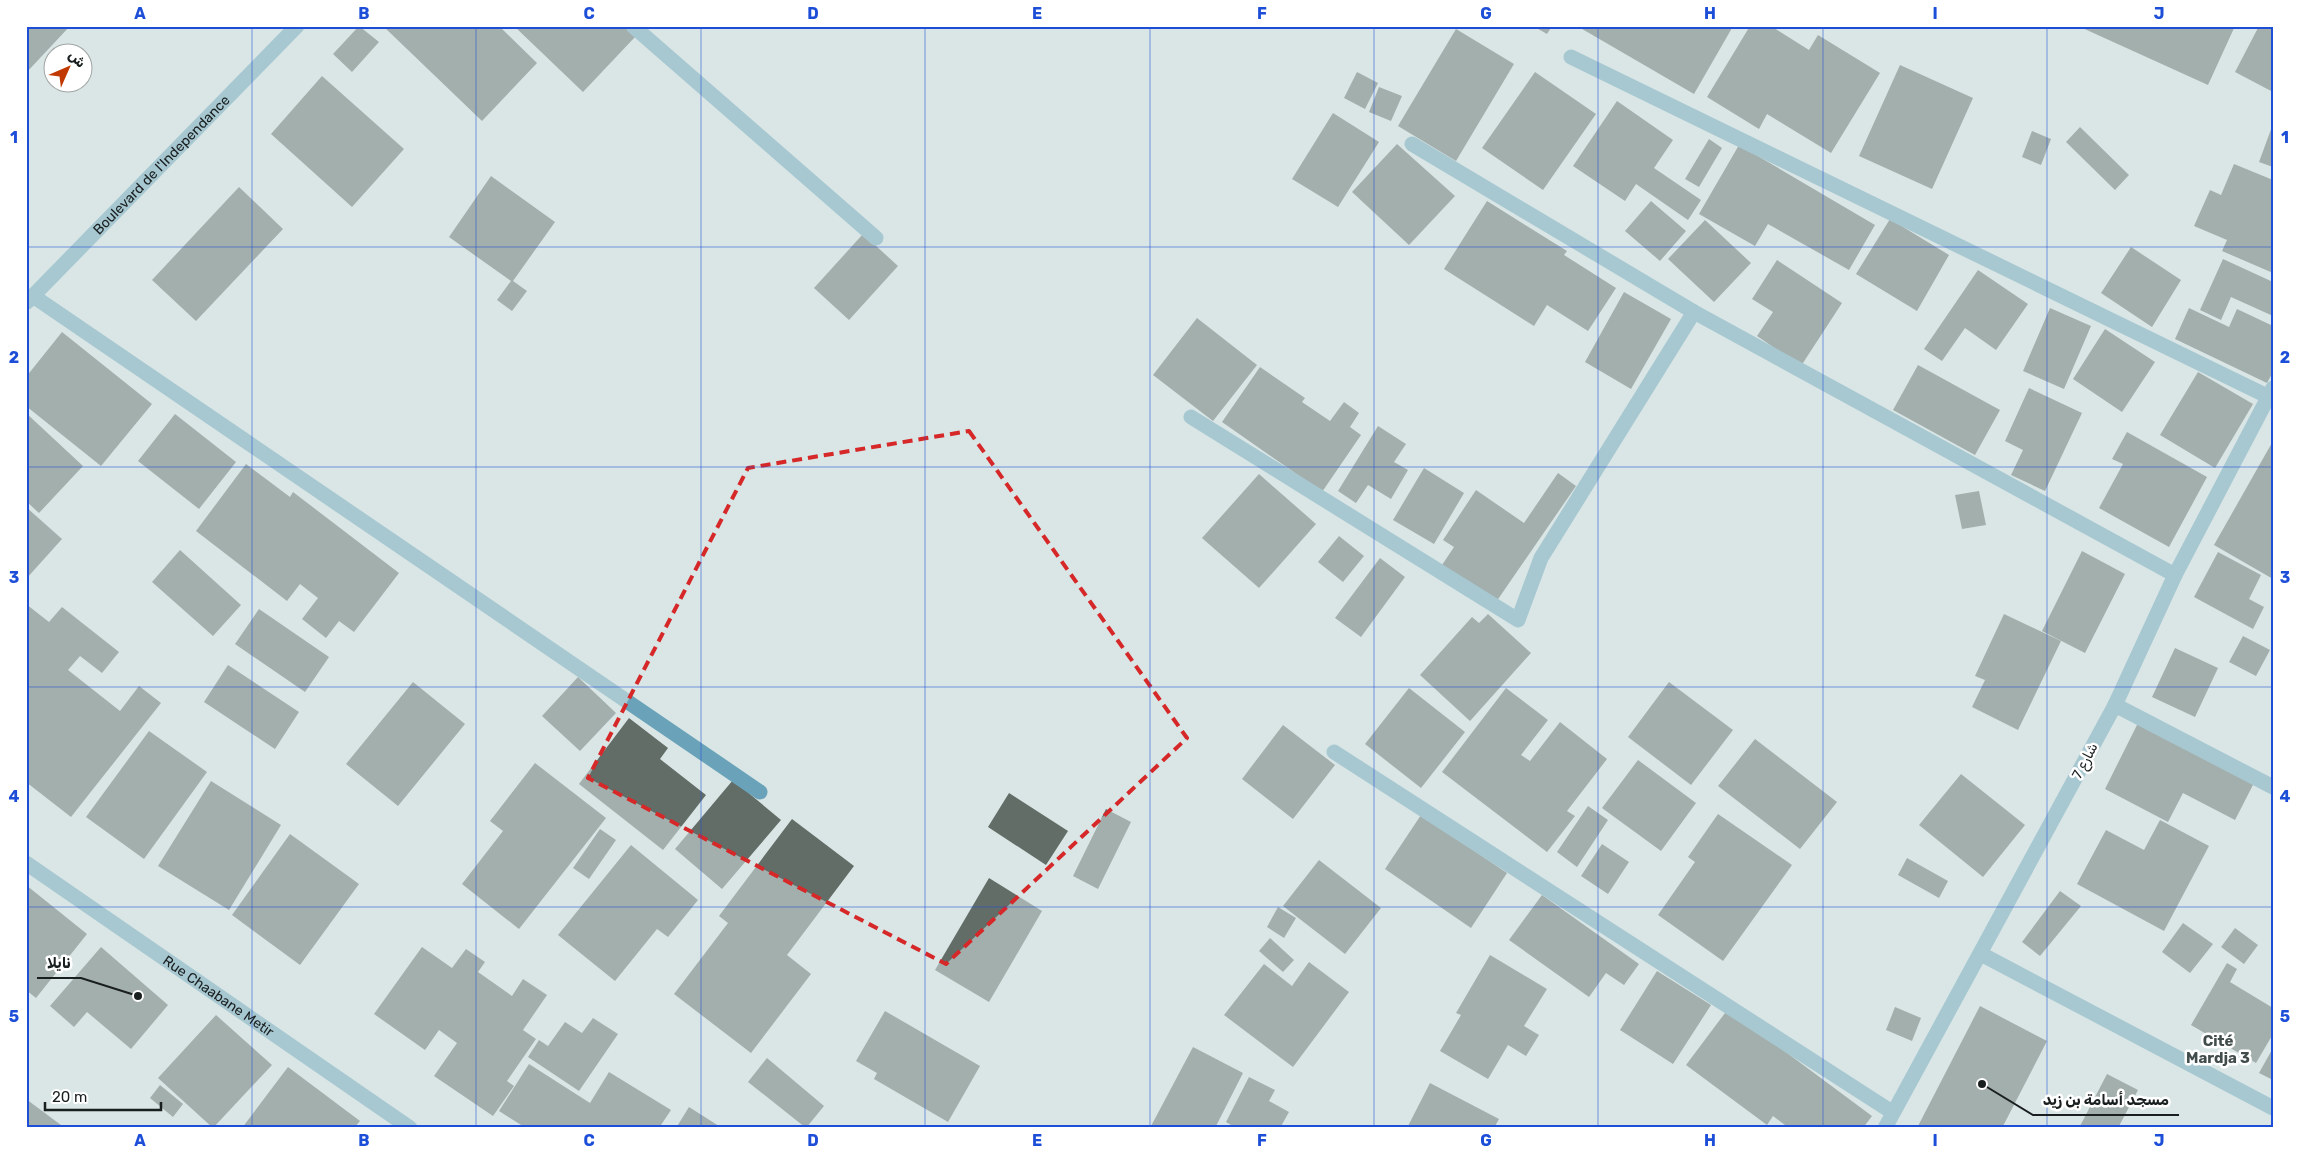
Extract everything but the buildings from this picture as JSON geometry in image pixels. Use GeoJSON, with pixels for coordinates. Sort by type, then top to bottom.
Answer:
{"type":"FeatureCollection","features":[{"type":"Feature","properties":{"kind":"street","name":"Boulevard de l'Independance"},"geometry":{"type":"LineString","coordinates":[[30,300],[297,26]]}},
{"type":"Feature","properties":{"kind":"street"},"geometry":{"type":"LineString","coordinates":[[633,26],[876,238]]}},
{"type":"Feature","properties":{"kind":"street"},"geometry":{"type":"LineString","coordinates":[[1571,57],[2270,392]]}},
{"type":"Feature","properties":{"kind":"street"},"geometry":{"type":"LineString","coordinates":[[1412,144],[1694,312],[2175,575]]}},
{"type":"Feature","properties":{"kind":"street"},"geometry":{"type":"LineString","coordinates":[[30,300],[760,792]]}},
{"type":"Feature","properties":{"kind":"street"},"geometry":{"type":"LineString","coordinates":[[1191,417],[1518,620],[1541,558],[1694,312]]}},
{"type":"Feature","properties":{"kind":"street","name":"شارع 7"},"geometry":{"type":"LineString","coordinates":[[1885,1128],[2115,705],[2175,575],[2270,392]]}},
{"type":"Feature","properties":{"kind":"street"},"geometry":{"type":"LineString","coordinates":[[2115,705],[2273,787]]}},
{"type":"Feature","properties":{"kind":"street"},"geometry":{"type":"LineString","coordinates":[[1334,752],[1892,1112]]}},
{"type":"Feature","properties":{"kind":"street","name":"Rue Chaabane Metir"},"geometry":{"type":"LineString","coordinates":[[26,862],[410,1128]]}},
{"type":"Feature","properties":{"kind":"street"},"geometry":{"type":"LineString","coordinates":[[1980,954],[2273,1108]]}},
{"type":"Feature","properties":{"kind":"highlighted area"},"geometry":{"type":"Polygon","coordinates":[[[969,431],[1187,738],[946,964],[588,778],[748,468],[969,431]]]}},
{"type":"Feature","properties":{"kind":"place","name":"نايلا"},"geometry":{"type":"Point","coordinates":[138,996]}},
{"type":"Feature","properties":{"kind":"place","name":"مسجد أسامة بن زيد"},"geometry":{"type":"Point","coordinates":[1982,1084]}},
{"type":"Feature","properties":{"kind":"district","name":"Cité Mardja 3"},"geometry":{"type":"Point","coordinates":[2218,1050]}}]}
